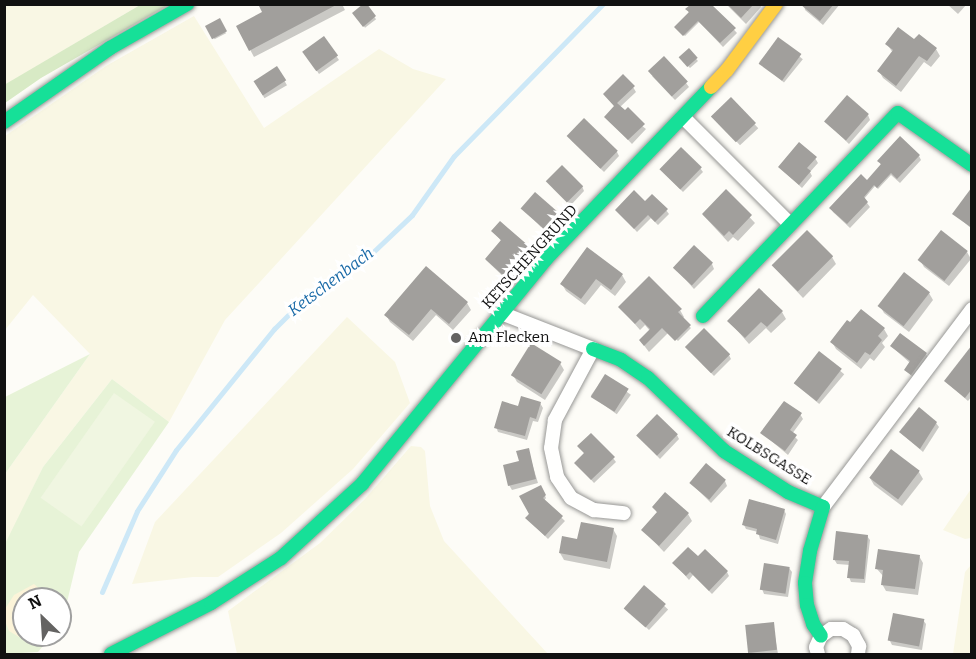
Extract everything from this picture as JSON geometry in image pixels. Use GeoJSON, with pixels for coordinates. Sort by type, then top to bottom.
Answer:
{"type":"FeatureCollection","features":[{"type":"Feature","properties":{"kind":"street"},"geometry":{"type":"LineString","coordinates":[[4,122],[110,48],[187,4]]}},
{"type":"Feature","properties":{"kind":"street","name":"KETSCHENGRUND"},"geometry":{"type":"LineString","coordinates":[[111,654],[211,603],[272,564],[316,530],[377,467],[429,406],[546,259],[728,70],[776,4]]}},
{"type":"Feature","properties":{"kind":"street"},"geometry":{"type":"LineString","coordinates":[[703,316],[898,112],[972,165]]}},
{"type":"Feature","properties":{"kind":"street"},"geometry":{"type":"LineString","coordinates":[[683,117],[790,224]]}},
{"type":"Feature","properties":{"kind":"street"},"geometry":{"type":"LineString","coordinates":[[821,636],[813,624],[807,605],[805,582],[810,551],[823,507],[972,309]]}},
{"type":"Feature","properties":{"kind":"street","name":"KOLBSGASSE"},"geometry":{"type":"LineString","coordinates":[[501,313],[621,360],[648,378],[724,451],[788,492],[823,507]]}},
{"type":"Feature","properties":{"kind":"street"},"geometry":{"type":"LineString","coordinates":[[593,349],[555,420],[550,448],[557,477],[571,498],[594,510],[624,513]]}},
{"type":"Feature","properties":{"kind":"street"},"geometry":{"type":"LineString","coordinates":[[818,654],[816,647],[821,636],[831,630],[843,629],[854,635],[859,646],[858,654]]}},
{"type":"Feature","properties":{"kind":"shaded area"},"geometry":{"type":"Polygon","coordinates":[[[5,4],[140,5],[5,85],[5,4]]]}},
{"type":"Feature","properties":{"kind":"shaded area"},"geometry":{"type":"Polygon","coordinates":[[[194,16],[264,128],[379,49],[413,69],[446,79],[225,320],[169,422],[112,379],[43,467],[5,546],[5,474],[90,354],[33,295],[5,330],[5,136],[106,66],[194,16]]]}},
{"type":"Feature","properties":{"kind":"shaded area"},"geometry":{"type":"Polygon","coordinates":[[[347,317],[395,362],[410,403],[353,469],[281,533],[218,577],[193,577],[132,584],[155,522],[347,317]]]}},
{"type":"Feature","properties":{"kind":"shaded area"},"geometry":{"type":"Polygon","coordinates":[[[411,446],[421,447],[425,451],[430,506],[444,541],[548,654],[237,654],[228,611],[320,543],[364,500],[411,446]]]}},
{"type":"Feature","properties":{"kind":"shaded area"},"geometry":{"type":"Polygon","coordinates":[[[971,489],[971,538],[965,539],[943,530],[971,489]]]}},
{"type":"Feature","properties":{"kind":"shaded area"},"geometry":{"type":"Polygon","coordinates":[[[971,565],[971,654],[953,654],[965,572],[971,565]]]}},
{"type":"Feature","properties":{"kind":"green space"},"geometry":{"type":"Polygon","coordinates":[[[140,5],[168,5],[41,78],[5,103],[4,85],[140,5]]]}},
{"type":"Feature","properties":{"kind":"green space"},"geometry":{"type":"Polygon","coordinates":[[[90,354],[5,474],[5,397],[90,354]]]}},
{"type":"Feature","properties":{"kind":"green space"},"geometry":{"type":"Polygon","coordinates":[[[112,379],[169,422],[79,552],[71,587],[12,587],[12,647],[42,647],[38,652],[5,654],[4,546],[43,467],[112,379]]]}},
{"type":"Feature","properties":{"kind":"green space"},"geometry":{"type":"Polygon","coordinates":[[[114,393],[155,422],[82,527],[41,498],[114,393]]]}},
{"type":"Feature","properties":{"kind":"sand"},"geometry":{"type":"Polygon","coordinates":[[[12,598],[12,633],[5,621],[5,609],[12,598]]]}},
{"type":"Feature","properties":{"kind":"building"},"geometry":{"type":"Polygon","coordinates":[[[258,4],[338,4],[249,51],[236,26],[262,12],[258,4]]]}},
{"type":"Feature","properties":{"kind":"building"},"geometry":{"type":"Polygon","coordinates":[[[363,4],[367,4],[376,16],[363,27],[352,13],[363,4]]]}},
{"type":"Feature","properties":{"kind":"building"},"geometry":{"type":"Polygon","coordinates":[[[727,4],[754,4],[741,18],[727,4]]]}},
{"type":"Feature","properties":{"kind":"building"},"geometry":{"type":"Polygon","coordinates":[[[800,4],[834,4],[820,21],[800,4]]]}},
{"type":"Feature","properties":{"kind":"building"},"geometry":{"type":"Polygon","coordinates":[[[690,5],[712,5],[736,28],[720,43],[698,21],[683,36],[674,27],[689,12],[685,9],[690,5]]]}},
{"type":"Feature","properties":{"kind":"building"},"geometry":{"type":"Polygon","coordinates":[[[220,18],[227,31],[212,39],[205,26],[220,18]]]}},
{"type":"Feature","properties":{"kind":"building"},"geometry":{"type":"Polygon","coordinates":[[[898,27],[914,39],[919,34],[937,48],[927,61],[919,56],[896,86],[877,71],[893,50],[885,44],[898,27]]]}},
{"type":"Feature","properties":{"kind":"building"},"geometry":{"type":"Polygon","coordinates":[[[324,36],[338,55],[316,71],[302,52],[324,36]]]}},
{"type":"Feature","properties":{"kind":"building"},"geometry":{"type":"Polygon","coordinates":[[[778,37],[801,54],[782,81],[759,64],[778,37]]]}},
{"type":"Feature","properties":{"kind":"building"},"geometry":{"type":"Polygon","coordinates":[[[689,48],[698,58],[687,67],[679,57],[689,48]]]}},
{"type":"Feature","properties":{"kind":"building"},"geometry":{"type":"Polygon","coordinates":[[[664,56],[688,82],[672,97],[648,71],[664,56]]]}},
{"type":"Feature","properties":{"kind":"building"},"geometry":{"type":"Polygon","coordinates":[[[277,66],[286,80],[263,96],[254,81],[277,66]]]}},
{"type":"Feature","properties":{"kind":"building"},"geometry":{"type":"Polygon","coordinates":[[[623,74],[635,86],[617,103],[625,110],[628,107],[645,124],[628,140],[604,117],[614,106],[603,94],[623,74]]]}},
{"type":"Feature","properties":{"kind":"building"},"geometry":{"type":"Polygon","coordinates":[[[847,95],[869,114],[846,140],[824,121],[847,95]]]}},
{"type":"Feature","properties":{"kind":"building"},"geometry":{"type":"Polygon","coordinates":[[[731,97],[756,123],[736,142],[711,116],[731,97]]]}},
{"type":"Feature","properties":{"kind":"building"},"geometry":{"type":"Polygon","coordinates":[[[584,118],[618,151],[600,169],[567,136],[584,118]]]}},
{"type":"Feature","properties":{"kind":"building"},"geometry":{"type":"Polygon","coordinates":[[[900,136],[920,155],[897,179],[891,173],[877,188],[874,185],[864,197],[868,202],[847,224],[829,208],[861,174],[867,180],[881,164],[877,161],[900,136]]]}},
{"type":"Feature","properties":{"kind":"building"},"geometry":{"type":"Polygon","coordinates":[[[799,142],[817,157],[807,168],[811,171],[799,185],[778,167],[799,142]]]}},
{"type":"Feature","properties":{"kind":"building"},"geometry":{"type":"Polygon","coordinates":[[[681,147],[702,167],[680,189],[659,169],[681,147]]]}},
{"type":"Feature","properties":{"kind":"building"},"geometry":{"type":"Polygon","coordinates":[[[562,165],[583,186],[567,202],[546,181],[562,165]]]}},
{"type":"Feature","properties":{"kind":"building"},"geometry":{"type":"Polygon","coordinates":[[[972,187],[972,228],[952,214],[972,187]]]}},
{"type":"Feature","properties":{"kind":"building"},"geometry":{"type":"Polygon","coordinates":[[[726,189],[752,215],[733,235],[729,231],[724,236],[702,214],[726,189]]]}},
{"type":"Feature","properties":{"kind":"building"},"geometry":{"type":"Polygon","coordinates":[[[634,190],[645,201],[652,194],[668,209],[655,222],[648,215],[634,229],[615,210],[634,190]]]}},
{"type":"Feature","properties":{"kind":"building"},"geometry":{"type":"Polygon","coordinates":[[[535,192],[560,214],[545,230],[521,209],[535,192]]]}},
{"type":"Feature","properties":{"kind":"building"},"geometry":{"type":"Polygon","coordinates":[[[500,221],[530,247],[505,277],[485,259],[501,240],[491,231],[500,221]]]}},
{"type":"Feature","properties":{"kind":"building"},"geometry":{"type":"Polygon","coordinates":[[[807,230],[833,256],[798,292],[772,265],[807,230]]]}},
{"type":"Feature","properties":{"kind":"building"},"geometry":{"type":"Polygon","coordinates":[[[941,230],[968,251],[944,281],[918,260],[941,230]]]}},
{"type":"Feature","properties":{"kind":"building"},"geometry":{"type":"Polygon","coordinates":[[[694,245],[713,263],[692,285],[673,268],[694,245]]]}},
{"type":"Feature","properties":{"kind":"building"},"geometry":{"type":"Polygon","coordinates":[[[587,247],[623,274],[611,290],[596,279],[581,299],[560,284],[587,247]]]}},
{"type":"Feature","properties":{"kind":"building"},"geometry":{"type":"Polygon","coordinates":[[[426,266],[468,302],[449,324],[431,309],[409,335],[384,315],[426,266]]]}},
{"type":"Feature","properties":{"kind":"building"},"geometry":{"type":"Polygon","coordinates":[[[904,272],[930,292],[904,326],[878,306],[904,272]]]}},
{"type":"Feature","properties":{"kind":"building"},"geometry":{"type":"Polygon","coordinates":[[[649,276],[682,309],[678,312],[691,325],[675,341],[662,328],[644,346],[639,340],[650,329],[640,319],[635,324],[618,307],[649,276]]]}},
{"type":"Feature","properties":{"kind":"building"},"geometry":{"type":"Polygon","coordinates":[[[759,288],[783,311],[767,327],[761,322],[745,338],[727,321],[759,288]]]}},
{"type":"Feature","properties":{"kind":"building"},"geometry":{"type":"Polygon","coordinates":[[[861,309],[885,328],[878,336],[882,340],[870,355],[865,352],[857,363],[830,342],[847,320],[850,322],[861,309]]]}},
{"type":"Feature","properties":{"kind":"building"},"geometry":{"type":"Polygon","coordinates":[[[704,328],[730,354],[711,373],[685,347],[704,328]]]}},
{"type":"Feature","properties":{"kind":"building"},"geometry":{"type":"Polygon","coordinates":[[[900,333],[927,353],[911,375],[904,370],[910,361],[890,346],[900,333]]]}},
{"type":"Feature","properties":{"kind":"building"},"geometry":{"type":"Polygon","coordinates":[[[531,343],[562,362],[541,394],[511,375],[531,343]]]}},
{"type":"Feature","properties":{"kind":"building"},"geometry":{"type":"Polygon","coordinates":[[[972,345],[972,389],[965,398],[944,381],[972,345]]]}},
{"type":"Feature","properties":{"kind":"building"},"geometry":{"type":"Polygon","coordinates":[[[819,351],[842,369],[817,401],[794,383],[819,351]]]}},
{"type":"Feature","properties":{"kind":"building"},"geometry":{"type":"Polygon","coordinates":[[[605,374],[629,389],[614,412],[591,397],[605,374]]]}},
{"type":"Feature","properties":{"kind":"building"},"geometry":{"type":"Polygon","coordinates":[[[521,396],[541,402],[536,419],[530,417],[525,436],[494,428],[502,401],[518,406],[521,396]]]}},
{"type":"Feature","properties":{"kind":"building"},"geometry":{"type":"Polygon","coordinates":[[[784,401],[802,413],[790,430],[797,435],[785,451],[760,433],[784,401]]]}},
{"type":"Feature","properties":{"kind":"building"},"geometry":{"type":"Polygon","coordinates":[[[919,407],[937,422],[920,449],[899,432],[919,407]]]}},
{"type":"Feature","properties":{"kind":"building"},"geometry":{"type":"Polygon","coordinates":[[[657,414],[678,434],[657,456],[636,436],[657,414]]]}},
{"type":"Feature","properties":{"kind":"building"},"geometry":{"type":"Polygon","coordinates":[[[591,433],[615,457],[591,480],[574,463],[584,453],[577,446],[591,433]]]}},
{"type":"Feature","properties":{"kind":"building"},"geometry":{"type":"Polygon","coordinates":[[[529,448],[536,479],[508,486],[503,465],[519,461],[516,451],[529,448]]]}},
{"type":"Feature","properties":{"kind":"building"},"geometry":{"type":"Polygon","coordinates":[[[891,449],[920,471],[898,499],[869,478],[891,449]]]}},
{"type":"Feature","properties":{"kind":"building"},"geometry":{"type":"Polygon","coordinates":[[[706,463],[726,480],[709,500],[689,483],[706,463]]]}},
{"type":"Feature","properties":{"kind":"building"},"geometry":{"type":"Polygon","coordinates":[[[541,485],[546,495],[543,498],[563,516],[545,536],[525,518],[529,514],[519,496],[541,485]]]}},
{"type":"Feature","properties":{"kind":"building"},"geometry":{"type":"Polygon","coordinates":[[[665,492],[689,513],[659,546],[641,530],[657,512],[652,507],[665,492]]]}},
{"type":"Feature","properties":{"kind":"building"},"geometry":{"type":"Polygon","coordinates":[[[749,499],[785,509],[776,540],[756,534],[757,529],[742,525],[749,499]]]}},
{"type":"Feature","properties":{"kind":"building"},"geometry":{"type":"Polygon","coordinates":[[[581,522],[614,528],[607,562],[559,553],[562,536],[577,539],[581,522]]]}},
{"type":"Feature","properties":{"kind":"building"},"geometry":{"type":"Polygon","coordinates":[[[836,531],[868,535],[864,579],[847,578],[849,561],[833,560],[836,531]]]}},
{"type":"Feature","properties":{"kind":"building"},"geometry":{"type":"Polygon","coordinates":[[[688,547],[698,556],[705,549],[728,571],[709,591],[690,572],[686,576],[672,563],[688,547]]]}},
{"type":"Feature","properties":{"kind":"building"},"geometry":{"type":"Polygon","coordinates":[[[878,549],[920,555],[915,589],[881,585],[883,570],[875,569],[878,549]]]}},
{"type":"Feature","properties":{"kind":"building"},"geometry":{"type":"Polygon","coordinates":[[[764,563],[790,567],[785,594],[760,590],[764,563]]]}},
{"type":"Feature","properties":{"kind":"building"},"geometry":{"type":"Polygon","coordinates":[[[644,585],[666,604],[646,627],[624,608],[644,585]]]}},
{"type":"Feature","properties":{"kind":"building"},"geometry":{"type":"Polygon","coordinates":[[[893,613],[924,619],[919,647],[888,640],[893,613]]]}},
{"type":"Feature","properties":{"kind":"building"},"geometry":{"type":"Polygon","coordinates":[[[774,622],[777,650],[748,653],[745,625],[774,622]]]}},
{"type":"Feature","properties":{"kind":"waterway","name":"Ketschenbach"},"geometry":{"type":"LineString","coordinates":[[102,592],[137,511],[176,450],[274,329],[297,306],[372,253],[412,215],[454,156],[603,4]]}},
{"type":"Feature","properties":{"kind":"traffic: fast"},"geometry":{"type":"LineString","coordinates":[[4,122],[110,48],[187,4]]}},
{"type":"Feature","properties":{"kind":"traffic: fast"},"geometry":{"type":"LineString","coordinates":[[111,654],[211,603],[281,558],[362,484],[546,259],[711,87]]}},
{"type":"Feature","properties":{"kind":"traffic: fast"},"geometry":{"type":"LineString","coordinates":[[703,316],[898,113],[972,165]]}},
{"type":"Feature","properties":{"kind":"traffic: fast"},"geometry":{"type":"LineString","coordinates":[[593,349],[621,360],[648,378],[724,451],[788,492],[823,507],[810,551],[805,583],[807,605],[813,624],[821,636]]}},
{"type":"Feature","properties":{"kind":"traffic: slow"},"geometry":{"type":"LineString","coordinates":[[711,87],[727,70],[776,4]]}},
{"type":"Feature","properties":{"kind":"place","name":"Am Flecken"},"geometry":{"type":"Point","coordinates":[456,338]}}]}
